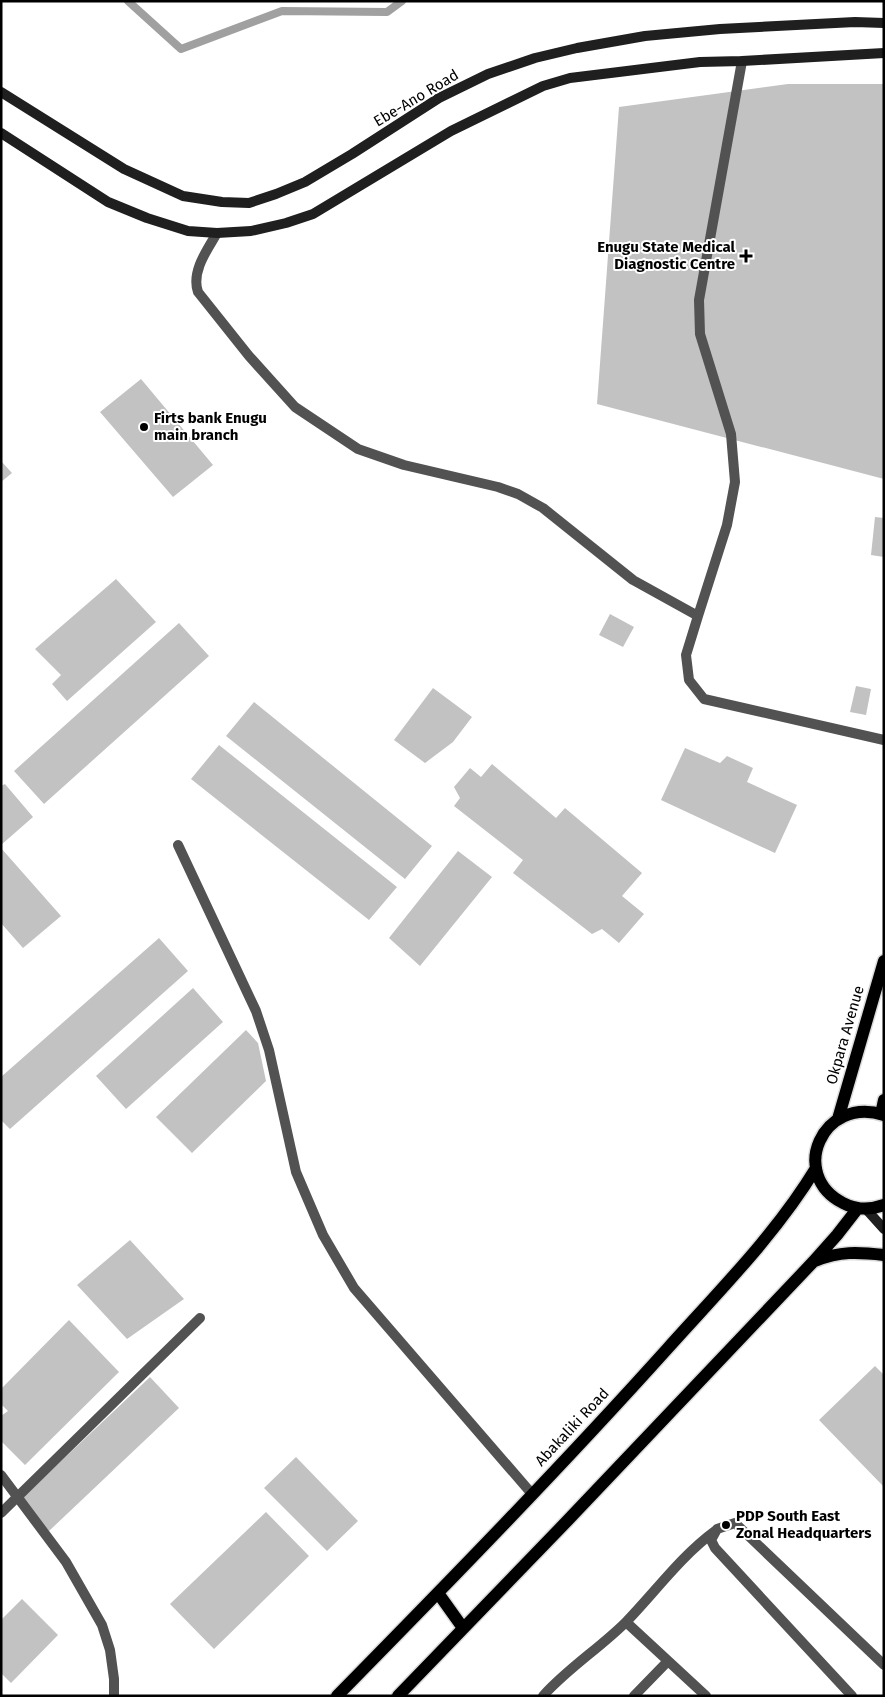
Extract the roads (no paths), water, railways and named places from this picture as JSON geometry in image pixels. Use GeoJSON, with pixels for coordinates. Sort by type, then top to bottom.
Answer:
{"type":"FeatureCollection","features":[{"type":"Feature","properties":{"kind":"main road","name":"Ebe-Ano Road"},"geometry":{"type":"LineString","coordinates":[[1,92],[124,170],[184,196],[222,202],[249,203],[305,182],[439,98],[488,74],[535,58],[577,48],[645,36],[720,29],[884,22]]}},
{"type":"Feature","properties":{"kind":"main road"},"geometry":{"type":"LineString","coordinates":[[1,133],[108,202],[147,218],[188,231],[217,233],[251,231],[286,223],[313,214],[451,132],[543,86],[570,78],[700,62],[884,53]]}},
{"type":"Feature","properties":{"kind":"main road","name":"Okpara Avenue"},"geometry":{"type":"LineString","coordinates":[[838,1119],[884,960]]}},
{"type":"Feature","properties":{"kind":"main road"},"geometry":{"type":"LineString","coordinates":[[884,1100],[882,1115],[860,1111],[844,1116],[831,1124],[821,1136],[816,1152],[816,1168],[822,1184],[834,1198],[850,1206],[862,1209],[884,1205]]}},
{"type":"Feature","properties":{"kind":"main road","name":"Abakaliki Road"},"geometry":{"type":"LineString","coordinates":[[337,1696],[438,1593],[640,1380],[762,1242],[800,1194],[816,1168]]}},
{"type":"Feature","properties":{"kind":"main road"},"geometry":{"type":"LineString","coordinates":[[862,1209],[884,1229]]}},
{"type":"Feature","properties":{"kind":"main road"},"geometry":{"type":"LineString","coordinates":[[398,1696],[568,1520],[862,1209]]}},
{"type":"Feature","properties":{"kind":"main road"},"geometry":{"type":"LineString","coordinates":[[813,1262],[829,1256],[854,1252],[884,1255]]}},
{"type":"Feature","properties":{"kind":"main road"},"geometry":{"type":"LineString","coordinates":[[438,1593],[463,1628]]}},
{"type":"Feature","properties":{"kind":"street"},"geometry":{"type":"LineString","coordinates":[[742,61],[699,300],[700,334],[731,434],[735,482],[727,525],[686,655],[689,680],[704,699],[884,740]]}},
{"type":"Feature","properties":{"kind":"street"},"geometry":{"type":"LineString","coordinates":[[217,233],[199,269],[195,284],[198,292],[249,356],[295,406],[358,449],[404,465],[498,487],[518,494],[543,508],[633,580],[698,616]]}},
{"type":"Feature","properties":{"kind":"street"},"geometry":{"type":"LineString","coordinates":[[178,845],[256,1011],[269,1050],[296,1172],[323,1236],[354,1288],[532,1494]]}},
{"type":"Feature","properties":{"kind":"street"},"geometry":{"type":"LineString","coordinates":[[1,1513],[200,1318]]}},
{"type":"Feature","properties":{"kind":"street"},"geometry":{"type":"LineString","coordinates":[[1,1475],[66,1562],[102,1625],[110,1650],[114,1696]]}},
{"type":"Feature","properties":{"kind":"street"},"geometry":{"type":"LineString","coordinates":[[543,1696],[555,1682],[626,1622],[693,1549],[717,1529],[735,1523],[884,1665]]}},
{"type":"Feature","properties":{"kind":"street"},"geometry":{"type":"LineString","coordinates":[[717,1529],[711,1540],[715,1548],[852,1696]]}},
{"type":"Feature","properties":{"kind":"street"},"geometry":{"type":"LineString","coordinates":[[626,1622],[706,1696]]}},
{"type":"Feature","properties":{"kind":"street"},"geometry":{"type":"LineString","coordinates":[[634,1696],[668,1661]]}},
{"type":"Feature","properties":{"kind":"waterway"},"geometry":{"type":"LineString","coordinates":[[128,1],[181,49],[282,11],[387,12],[402,1]]}},
{"type":"Feature","properties":{"kind":"place","name":"Enugu State Medical Diagnostic Centre"},"geometry":{"type":"Point","coordinates":[746,256]}},
{"type":"Feature","properties":{"kind":"place","name":"Firts bank Enugu main branch"},"geometry":{"type":"Point","coordinates":[144,427]}},
{"type":"Feature","properties":{"kind":"place","name":"PDP South East Zonal Headquarters"},"geometry":{"type":"Point","coordinates":[726,1525]}}]}
